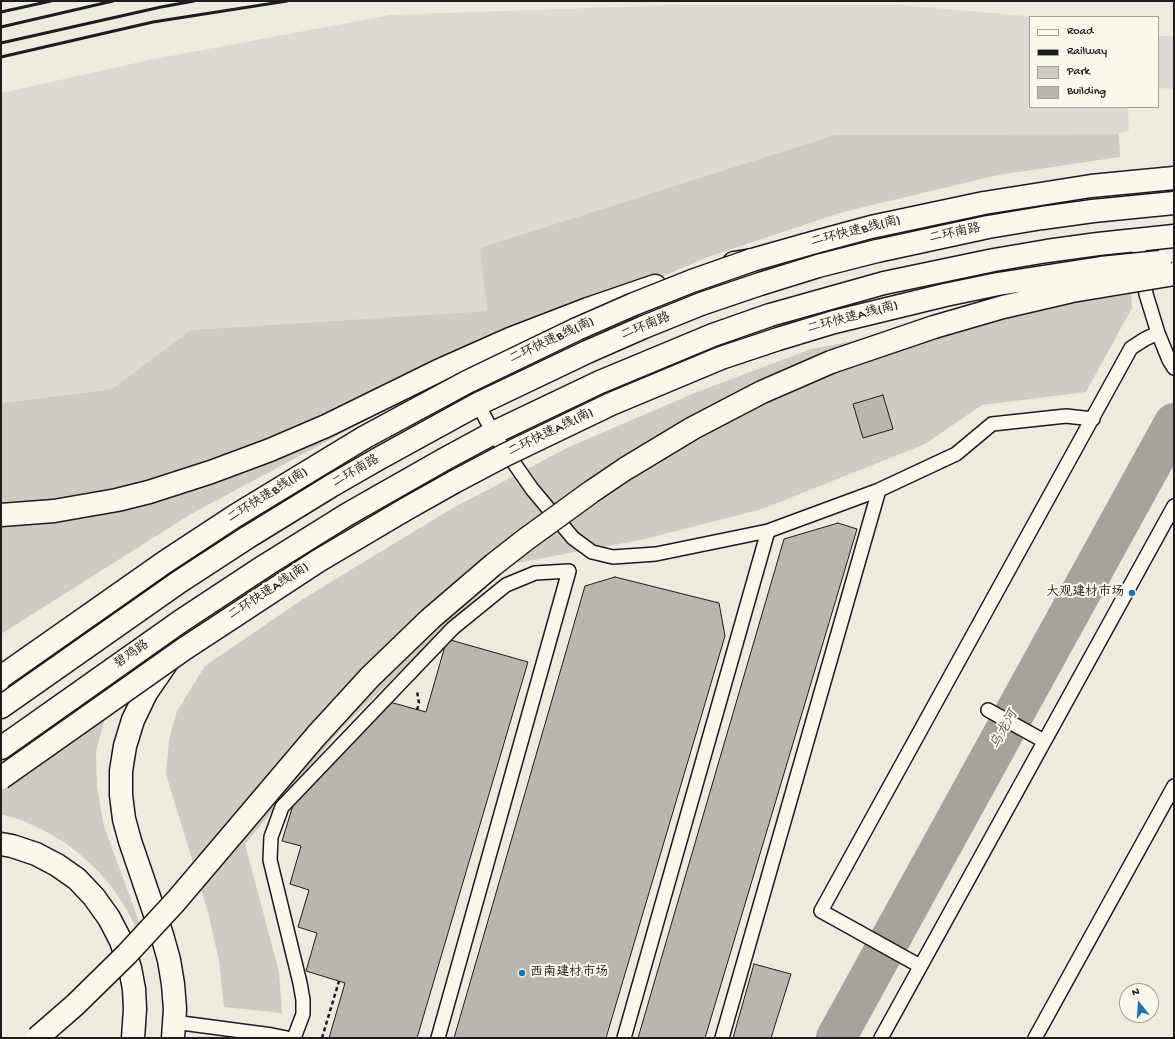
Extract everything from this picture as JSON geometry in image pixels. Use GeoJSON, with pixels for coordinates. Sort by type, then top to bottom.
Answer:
{"type":"FeatureCollection","features":[{"type":"Feature","properties":{"kind":"main road","name":"二环快速B线(南)"},"geometry":{"type":"LineString","coordinates":[[4,676],[113,597],[204,536],[319,465],[384,427],[467,382],[577,329],[656,296],[752,260],[871,227],[984,203],[1091,186],[1174,178]]}},
{"type":"Feature","properties":{"kind":"main road","name":"二环南路"},"geometry":{"type":"LineString","coordinates":[[169,589],[248,537],[331,486],[478,404],[580,355],[644,327],[708,302],[818,266],[988,227],[1094,211],[1174,203]]}},
{"type":"Feature","properties":{"kind":"main road"},"geometry":{"type":"LineString","coordinates":[[174,1030],[175,1009],[169,960],[158,923],[137,864],[124,819],[121,771],[125,746],[133,720],[143,700],[165,664],[191,633],[224,600],[266,565],[394,488],[493,433],[587,388],[713,335],[777,313],[884,283],[940,270],[1047,251],[1137,239],[1174,236]]}},
{"type":"Feature","properties":{"kind":"main road"},"geometry":{"type":"LineString","coordinates":[[1,515],[54,511],[118,500],[211,472],[270,450],[319,429],[455,363],[562,319],[685,276],[752,260]]}},
{"type":"Feature","properties":{"kind":"main road","name":"二环快速A线(南)"},"geometry":{"type":"LineString","coordinates":[[1,778],[211,630],[330,554],[406,509],[480,469],[550,432],[611,404],[666,380],[742,351],[827,324],[890,307],[1050,275],[1100,268],[1174,261]]}},
{"type":"Feature","properties":{"kind":"main road"},"geometry":{"type":"LineString","coordinates":[[36,1038],[91,990],[137,943],[194,880],[316,736],[342,707],[400,648],[430,619],[493,565],[558,515],[591,492],[659,448],[706,421],[762,392],[831,362],[914,333],[1003,307],[1079,290],[1174,274]]}},
{"type":"Feature","properties":{"kind":"main road","name":"碧鸡路"},"geometry":{"type":"LineString","coordinates":[[1,748],[146,644],[266,565]]}},
{"type":"Feature","properties":{"kind":"main road"},"geometry":{"type":"LineString","coordinates":[[4,676],[67,649],[169,589]]}},
{"type":"Feature","properties":{"kind":"main road"},"geometry":{"type":"LineString","coordinates":[[1,707],[169,589]]}},
{"type":"Feature","properties":{"kind":"main road"},"geometry":{"type":"LineString","coordinates":[[1,844],[36,854],[57,865],[77,879],[94,897],[109,918],[121,942],[130,968],[136,1009],[133,1038]]}},
{"type":"Feature","properties":{"kind":"lane"},"geometry":{"type":"LineString","coordinates":[[1137,239],[1146,294],[1158,333],[1169,360],[1174,368]]}},
{"type":"Feature","properties":{"kind":"lane"},"geometry":{"type":"LineString","coordinates":[[920,966],[821,911],[1131,348],[1158,333]]}},
{"type":"Feature","properties":{"kind":"lane"},"geometry":{"type":"LineString","coordinates":[[478,404],[493,433],[532,489],[573,538],[592,552],[614,557],[656,554],[768,531],[879,490],[956,454],[992,424],[1066,416],[1093,419]]}},
{"type":"Feature","properties":{"kind":"lane"},"geometry":{"type":"LineString","coordinates":[[722,1038],[879,490]]}},
{"type":"Feature","properties":{"kind":"lane"},"geometry":{"type":"LineString","coordinates":[[881,1038],[1174,506]]}},
{"type":"Feature","properties":{"kind":"lane"},"geometry":{"type":"LineString","coordinates":[[624,1038],[768,531]]}},
{"type":"Feature","properties":{"kind":"lane"},"geometry":{"type":"LineString","coordinates":[[294,1038],[303,1014],[303,1000],[270,860],[270,837],[282,807],[453,628],[506,585],[535,573],[569,571],[438,1038]]}},
{"type":"Feature","properties":{"kind":"lane"},"geometry":{"type":"LineString","coordinates":[[988,710],[1044,741]]}},
{"type":"Feature","properties":{"kind":"lane"},"geometry":{"type":"LineString","coordinates":[[1034,1038],[1174,786]]}},
{"type":"Feature","properties":{"kind":"lane"},"geometry":{"type":"LineString","coordinates":[[174,1030],[272,1035],[287,1038]]}},
{"type":"Feature","properties":{"kind":"path"},"geometry":{"type":"LineString","coordinates":[[322,1038],[339,981]]}},
{"type":"Feature","properties":{"kind":"shaded area"},"geometry":{"type":"Polygon","coordinates":[[[675,5],[900,5],[1029,16],[1029,108],[1128,108],[1129,130],[1119,134],[835,135],[487,311],[191,330],[112,389],[1,403],[1,93],[149,60],[390,15],[675,5]]]}},
{"type":"Feature","properties":{"kind":"shaded area"},"geometry":{"type":"Polygon","coordinates":[[[1159,36],[1174,36],[1174,89],[1159,88],[1159,36]]]}},
{"type":"Feature","properties":{"kind":"green space"},"geometry":{"type":"Polygon","coordinates":[[[1119,134],[1120,157],[998,175],[843,212],[705,258],[520,338],[191,514],[1,634],[1,403],[112,389],[191,330],[487,311],[480,248],[835,135],[1119,134]]]}},
{"type":"Feature","properties":{"kind":"green space"},"geometry":{"type":"Polygon","coordinates":[[[1131,294],[1132,308],[1086,392],[982,405],[925,444],[762,509],[641,540],[511,564],[342,728],[245,844],[279,972],[282,1013],[224,1007],[219,961],[208,912],[166,774],[169,740],[177,711],[205,666],[303,599],[451,509],[569,447],[697,392],[811,349],[996,314],[1131,294]]]}},
{"type":"Feature","properties":{"kind":"green space"},"geometry":{"type":"Polygon","coordinates":[[[105,718],[96,751],[97,788],[104,826],[142,930],[138,932],[127,910],[114,890],[99,872],[82,856],[64,842],[43,830],[21,820],[1,814],[1,790],[105,718]]]}},
{"type":"Feature","properties":{"kind":"building"},"geometry":{"type":"Polygon","coordinates":[[[883,395],[893,429],[863,438],[853,404],[883,395]]]}},
{"type":"Feature","properties":{"kind":"building"},"geometry":{"type":"Polygon","coordinates":[[[838,523],[857,529],[705,1038],[638,1038],[784,539],[838,523]]]}},
{"type":"Feature","properties":{"kind":"building"},"geometry":{"type":"Polygon","coordinates":[[[615,577],[719,603],[725,636],[606,1038],[454,1038],[585,586],[615,577]]]}},
{"type":"Feature","properties":{"kind":"building"},"geometry":{"type":"Polygon","coordinates":[[[447,639],[528,662],[417,1038],[329,1038],[345,983],[306,971],[317,933],[298,927],[309,890],[290,884],[301,846],[282,841],[297,792],[386,701],[426,712],[447,639]]]}},
{"type":"Feature","properties":{"kind":"building"},"geometry":{"type":"Polygon","coordinates":[[[754,964],[791,974],[771,1038],[733,1038],[754,964]]]}},
{"type":"Feature","properties":{"kind":"waterway","name":"乌龙河"},"geometry":{"type":"LineString","coordinates":[[836,1038],[1174,423]]}},
{"type":"Feature","properties":{"kind":"railway"},"geometry":{"type":"LineString","coordinates":[[1,12],[51,1]]}},
{"type":"Feature","properties":{"kind":"railway"},"geometry":{"type":"LineString","coordinates":[[1,27],[113,1]]}},
{"type":"Feature","properties":{"kind":"railway"},"geometry":{"type":"LineString","coordinates":[[1,43],[194,1]]}},
{"type":"Feature","properties":{"kind":"railway"},"geometry":{"type":"LineString","coordinates":[[1,57],[153,22],[287,1]]}},
{"type":"Feature","properties":{"kind":"place","name":"大观建材市场"},"geometry":{"type":"Point","coordinates":[1132,593]}},
{"type":"Feature","properties":{"kind":"place","name":"西南建材市场"},"geometry":{"type":"Point","coordinates":[522,973]}}]}
